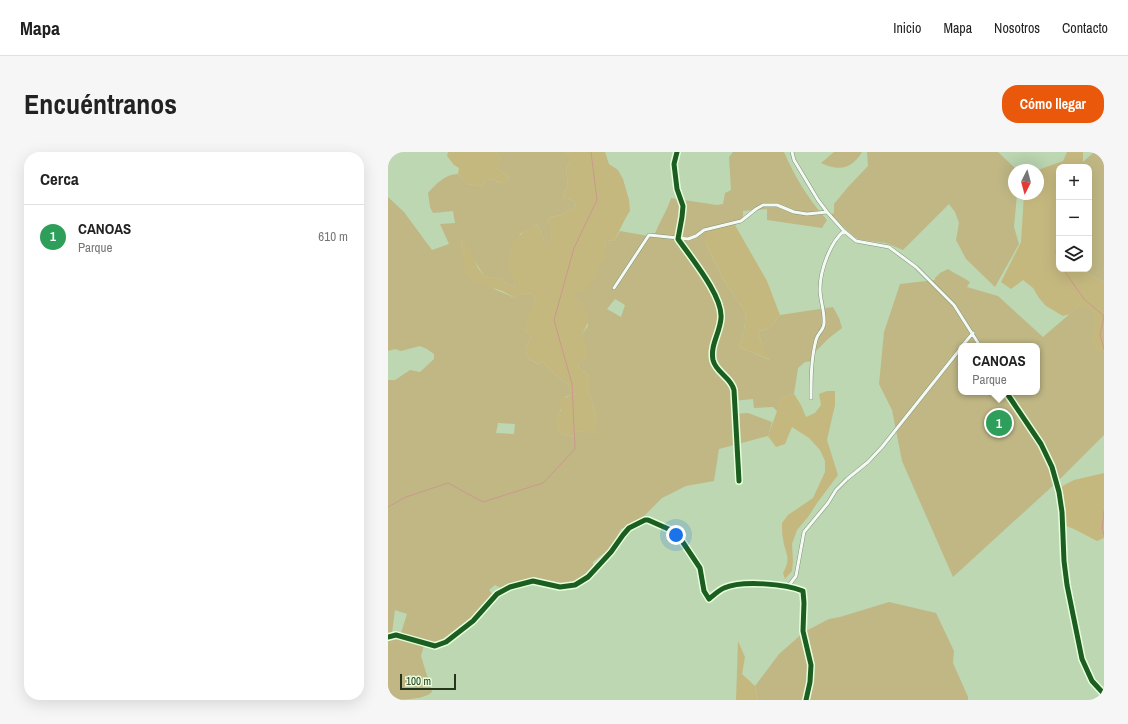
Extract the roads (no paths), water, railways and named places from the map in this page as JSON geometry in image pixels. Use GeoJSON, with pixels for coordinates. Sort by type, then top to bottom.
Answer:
{"type":"FeatureCollection","features":[{"type":"Feature","properties":{"kind":"street"},"geometry":{"type":"LineString","coordinates":[[677,152],[674,164],[678,189],[683,206],[678,239],[713,290],[721,311],[721,319],[714,344],[713,360],[719,372],[731,383],[734,390],[739,480]]}},
{"type":"Feature","properties":{"kind":"street"},"geometry":{"type":"LineString","coordinates":[[792,152],[794,160],[827,212],[844,231],[856,241],[889,247],[910,262],[954,305],[978,343]]}},
{"type":"Feature","properties":{"kind":"street"},"geometry":{"type":"LineString","coordinates":[[614,288],[648,235],[688,239],[696,236],[704,230],[741,221],[756,209],[764,205],[777,205],[794,212],[807,214],[827,212]]}},
{"type":"Feature","properties":{"kind":"street"},"geometry":{"type":"LineString","coordinates":[[811,398],[812,364],[816,341],[823,330],[825,315],[821,300],[821,277],[834,241],[844,231]]}},
{"type":"Feature","properties":{"kind":"street"},"geometry":{"type":"LineString","coordinates":[[965,343],[973,333]]}},
{"type":"Feature","properties":{"kind":"street"},"geometry":{"type":"LineString","coordinates":[[782,587],[790,584],[796,576],[805,531],[828,503],[836,490],[868,462],[882,447],[958,352]]}},
{"type":"Feature","properties":{"kind":"street"},"geometry":{"type":"LineString","coordinates":[[1008,395],[1041,444],[1052,467],[1059,492],[1062,512],[1064,561],[1067,585],[1082,659],[1092,681],[1104,694]]}},
{"type":"Feature","properties":{"kind":"street"},"geometry":{"type":"LineString","coordinates":[[388,637],[396,635],[435,646],[446,642],[473,622],[497,594],[510,587],[533,581],[560,587],[575,585],[588,577],[611,552],[629,528],[645,520],[672,530],[678,535],[700,568],[704,591],[709,598],[724,588],[737,584],[758,583],[799,589],[803,591],[803,631],[811,666],[810,682],[806,700]]}},
{"type":"Feature","properties":{"kind":"waterway"},"geometry":{"type":"LineString","coordinates":[[388,507],[406,497],[448,483],[483,502],[543,483],[575,449],[572,384],[554,320],[574,248],[597,200],[591,152]]}},
{"type":"Feature","properties":{"kind":"waterway"},"geometry":{"type":"LineString","coordinates":[[1065,272],[1084,299],[1104,316],[1100,335],[1104,349]]}},
{"type":"Feature","properties":{"kind":"waterway"},"geometry":{"type":"LineString","coordinates":[[1104,511],[1102,529],[1104,535]]}},
{"type":"Feature","properties":{"kind":"place","name":"CANOAS"},"geometry":{"type":"Point","coordinates":[999,423]}}]}
